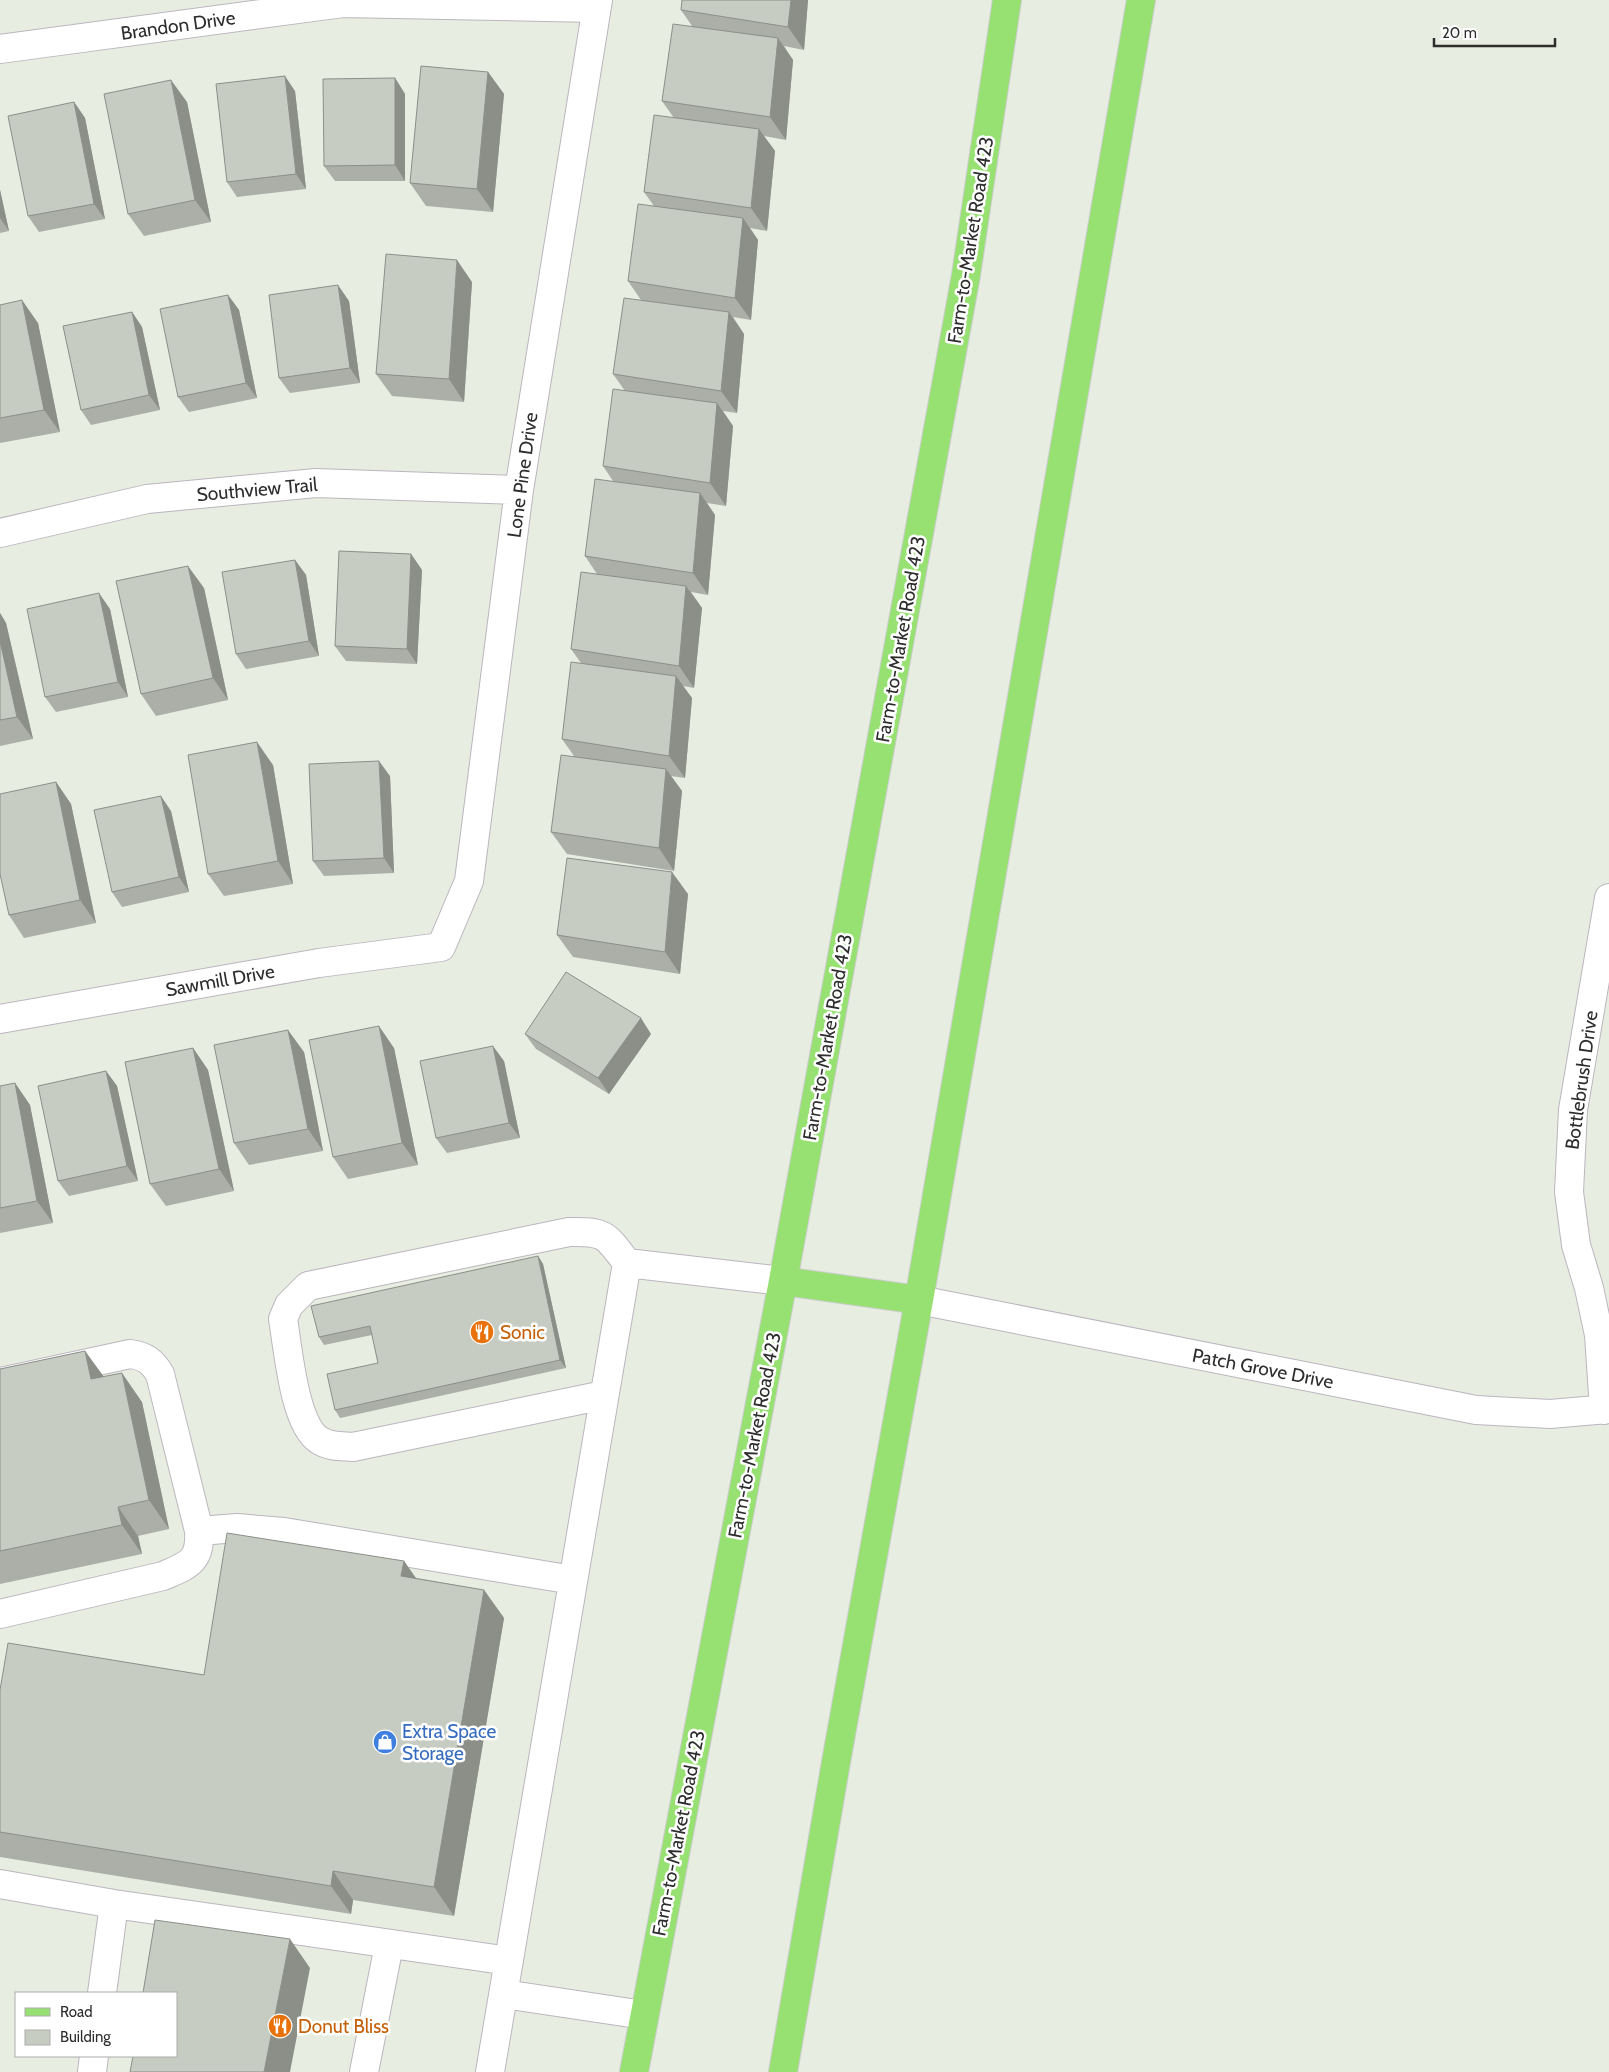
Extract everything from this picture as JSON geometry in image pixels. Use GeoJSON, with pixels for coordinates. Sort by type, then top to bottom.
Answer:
{"type":"FeatureCollection","features":[{"type":"Feature","properties":{"kind":"main road","name":"Farm-to-Market Road 423"},"geometry":{"type":"LineString","coordinates":[[634,2072],[783,1282],[966,275],[1008,0]]}},
{"type":"Feature","properties":{"kind":"main road"},"geometry":{"type":"LineString","coordinates":[[783,2072],[836,1762],[919,1300],[1141,0]]}},
{"type":"Feature","properties":{"kind":"main road"},"geometry":{"type":"LineString","coordinates":[[783,1282],[919,1300]]}},
{"type":"Feature","properties":{"kind":"street","name":"Brandon Drive"},"geometry":{"type":"LineString","coordinates":[[0,49],[343,3],[597,4]]}},
{"type":"Feature","properties":{"kind":"street","name":"Lone Pine Drive"},"geometry":{"type":"LineString","coordinates":[[441,947],[469,881],[519,490],[597,4]]}},
{"type":"Feature","properties":{"kind":"street","name":"Southview Trail"},"geometry":{"type":"LineString","coordinates":[[0,533],[147,499],[316,483],[519,490]]}},
{"type":"Feature","properties":{"kind":"street","name":"Bottlebrush Drive"},"geometry":{"type":"LineString","coordinates":[[1606,1410],[1598,1335],[1589,1288],[1576,1245],[1569,1192],[1573,1110],[1609,898]]}},
{"type":"Feature","properties":{"kind":"street","name":"Sawmill Drive"},"geometry":{"type":"LineString","coordinates":[[0,1019],[319,962],[441,947]]}},
{"type":"Feature","properties":{"kind":"street"},"geometry":{"type":"LineString","coordinates":[[604,1395],[353,1447],[332,1446],[318,1440],[300,1413],[283,1319],[289,1305],[308,1286],[569,1232],[591,1231],[606,1236],[627,1263],[783,1282]]}},
{"type":"Feature","properties":{"kind":"street"},"geometry":{"type":"LineString","coordinates":[[490,2072],[627,1263]]}},
{"type":"Feature","properties":{"kind":"street","name":"Patch Grove Drive"},"geometry":{"type":"LineString","coordinates":[[919,1300],[1476,1410],[1550,1414],[1606,1410]]}},
{"type":"Feature","properties":{"kind":"street"},"geometry":{"type":"LineString","coordinates":[[0,1382],[130,1354],[144,1356],[154,1364],[160,1374],[199,1531],[200,1544],[196,1558],[185,1566],[163,1576],[0,1614]]}},
{"type":"Feature","properties":{"kind":"street"},"geometry":{"type":"LineString","coordinates":[[199,1531],[236,1528],[284,1532],[573,1580]]}},
{"type":"Feature","properties":{"kind":"street"},"geometry":{"type":"LineString","coordinates":[[0,1884],[114,1904],[509,1962]]}},
{"type":"Feature","properties":{"kind":"street"},"geometry":{"type":"LineString","coordinates":[[102,1992],[114,1904]]}},
{"type":"Feature","properties":{"kind":"street"},"geometry":{"type":"LineString","coordinates":[[364,2072],[388,1945]]}},
{"type":"Feature","properties":{"kind":"street"},"geometry":{"type":"LineString","coordinates":[[504,1994],[644,2015]]}},
{"type":"Feature","properties":{"kind":"street"},"geometry":{"type":"LineString","coordinates":[[92,2072],[94,2057]]}},
{"type":"Feature","properties":{"kind":"building"},"geometry":{"type":"Polygon","coordinates":[[[682,0],[791,0],[788,27],[681,10],[682,0]]]}},
{"type":"Feature","properties":{"kind":"building"},"geometry":{"type":"Polygon","coordinates":[[[673,24],[778,38],[770,117],[662,101],[673,24]]]}},
{"type":"Feature","properties":{"kind":"building"},"geometry":{"type":"Polygon","coordinates":[[[421,66],[488,72],[477,189],[410,183],[421,66]]]}},
{"type":"Feature","properties":{"kind":"building"},"geometry":{"type":"Polygon","coordinates":[[[285,76],[296,174],[227,182],[216,84],[285,76]]]}},
{"type":"Feature","properties":{"kind":"building"},"geometry":{"type":"Polygon","coordinates":[[[395,78],[395,165],[324,166],[323,79],[395,78]]]}},
{"type":"Feature","properties":{"kind":"building"},"geometry":{"type":"Polygon","coordinates":[[[171,80],[195,200],[128,214],[104,94],[171,80]]]}},
{"type":"Feature","properties":{"kind":"building"},"geometry":{"type":"Polygon","coordinates":[[[74,102],[94,204],[28,216],[8,116],[74,102]]]}},
{"type":"Feature","properties":{"kind":"building"},"geometry":{"type":"Polygon","coordinates":[[[654,115],[759,129],[751,208],[644,192],[654,115]]]}},
{"type":"Feature","properties":{"kind":"building"},"geometry":{"type":"Polygon","coordinates":[[[638,204],[743,218],[735,298],[628,281],[638,204]]]}},
{"type":"Feature","properties":{"kind":"building"},"geometry":{"type":"Polygon","coordinates":[[[386,254],[457,260],[449,379],[376,374],[386,254]]]}},
{"type":"Feature","properties":{"kind":"building"},"geometry":{"type":"Polygon","coordinates":[[[338,285],[350,368],[279,378],[269,295],[338,285]]]}},
{"type":"Feature","properties":{"kind":"building"},"geometry":{"type":"Polygon","coordinates":[[[228,295],[246,383],[178,397],[160,309],[228,295]]]}},
{"type":"Feature","properties":{"kind":"building"},"geometry":{"type":"Polygon","coordinates":[[[624,298],[729,312],[721,391],[613,374],[624,298]]]}},
{"type":"Feature","properties":{"kind":"building"},"geometry":{"type":"Polygon","coordinates":[[[22,300],[44,410],[0,418],[0,305],[22,300]]]}},
{"type":"Feature","properties":{"kind":"building"},"geometry":{"type":"Polygon","coordinates":[[[132,312],[149,395],[81,410],[63,326],[132,312]]]}},
{"type":"Feature","properties":{"kind":"building"},"geometry":{"type":"Polygon","coordinates":[[[613,389],[717,403],[710,483],[603,466],[613,389]]]}},
{"type":"Feature","properties":{"kind":"building"},"geometry":{"type":"Polygon","coordinates":[[[595,479],[700,493],[693,573],[585,556],[595,479]]]}},
{"type":"Feature","properties":{"kind":"building"},"geometry":{"type":"Polygon","coordinates":[[[339,551],[411,554],[407,649],[335,646],[339,551]]]}},
{"type":"Feature","properties":{"kind":"building"},"geometry":{"type":"Polygon","coordinates":[[[295,560],[309,641],[236,654],[222,572],[295,560]]]}},
{"type":"Feature","properties":{"kind":"building"},"geometry":{"type":"Polygon","coordinates":[[[188,566],[213,678],[141,694],[116,581],[188,566]]]}},
{"type":"Feature","properties":{"kind":"building"},"geometry":{"type":"Polygon","coordinates":[[[581,572],[686,586],[679,666],[571,649],[581,572]]]}},
{"type":"Feature","properties":{"kind":"building"},"geometry":{"type":"Polygon","coordinates":[[[99,593],[118,682],[45,697],[27,609],[99,593]]]}},
{"type":"Feature","properties":{"kind":"building"},"geometry":{"type":"Polygon","coordinates":[[[0,641],[17,717],[0,720],[0,641]]]}},
{"type":"Feature","properties":{"kind":"building"},"geometry":{"type":"Polygon","coordinates":[[[571,662],[676,676],[669,756],[562,739],[571,662]]]}},
{"type":"Feature","properties":{"kind":"building"},"geometry":{"type":"Polygon","coordinates":[[[257,742],[278,861],[208,874],[188,755],[257,742]]]}},
{"type":"Feature","properties":{"kind":"building"},"geometry":{"type":"Polygon","coordinates":[[[561,755],[666,769],[659,848],[551,832],[561,755]]]}},
{"type":"Feature","properties":{"kind":"building"},"geometry":{"type":"Polygon","coordinates":[[[379,761],[384,858],[313,861],[309,764],[379,761]]]}},
{"type":"Feature","properties":{"kind":"building"},"geometry":{"type":"Polygon","coordinates":[[[56,782],[80,900],[9,915],[0,874],[0,794],[56,782]]]}},
{"type":"Feature","properties":{"kind":"building"},"geometry":{"type":"Polygon","coordinates":[[[161,796],[179,877],[112,892],[94,810],[161,796]]]}},
{"type":"Feature","properties":{"kind":"building"},"geometry":{"type":"Polygon","coordinates":[[[567,858],[672,872],[665,952],[557,935],[567,858]]]}},
{"type":"Feature","properties":{"kind":"building"},"geometry":{"type":"Polygon","coordinates":[[[566,972],[641,1018],[598,1078],[525,1034],[566,972]]]}},
{"type":"Feature","properties":{"kind":"building"},"geometry":{"type":"Polygon","coordinates":[[[379,1026],[402,1143],[333,1157],[309,1040],[379,1026]]]}},
{"type":"Feature","properties":{"kind":"building"},"geometry":{"type":"Polygon","coordinates":[[[288,1030],[308,1129],[234,1143],[214,1045],[288,1030]]]}},
{"type":"Feature","properties":{"kind":"building"},"geometry":{"type":"Polygon","coordinates":[[[493,1046],[509,1123],[436,1138],[420,1061],[493,1046]]]}},
{"type":"Feature","properties":{"kind":"building"},"geometry":{"type":"Polygon","coordinates":[[[193,1048],[219,1169],[150,1184],[125,1062],[193,1048]]]}},
{"type":"Feature","properties":{"kind":"building"},"geometry":{"type":"Polygon","coordinates":[[[106,1071],[127,1166],[58,1181],[38,1086],[106,1071]]]}},
{"type":"Feature","properties":{"kind":"building"},"geometry":{"type":"Polygon","coordinates":[[[15,1083],[37,1201],[0,1208],[0,1086],[15,1083]]]}},
{"type":"Feature","properties":{"kind":"building"},"geometry":{"type":"Polygon","coordinates":[[[538,1256],[560,1360],[335,1410],[327,1374],[378,1363],[370,1326],[319,1337],[311,1306],[538,1256]]]}},
{"type":"Feature","properties":{"kind":"building"},"geometry":{"type":"Polygon","coordinates":[[[85,1351],[91,1379],[122,1373],[149,1500],[118,1507],[122,1525],[0,1551],[0,1369],[85,1351]]]}},
{"type":"Feature","properties":{"kind":"building"},"geometry":{"type":"Polygon","coordinates":[[[227,1533],[404,1561],[401,1576],[484,1590],[434,1887],[333,1871],[331,1886],[0,1832],[0,1690],[8,1643],[204,1675],[227,1533]]]}},
{"type":"Feature","properties":{"kind":"building"},"geometry":{"type":"Polygon","coordinates":[[[155,1920],[290,1939],[264,2072],[130,2072],[133,2057],[178,2057],[178,1992],[143,1992],[155,1920]]]}},
{"type":"Feature","properties":{"kind":"place","name":"Sonic"},"geometry":{"type":"Point","coordinates":[482,1332]}},
{"type":"Feature","properties":{"kind":"place","name":"Extra Space Storage"},"geometry":{"type":"Point","coordinates":[385,1742]}},
{"type":"Feature","properties":{"kind":"place","name":"Donut Bliss"},"geometry":{"type":"Point","coordinates":[280,2026]}}]}
